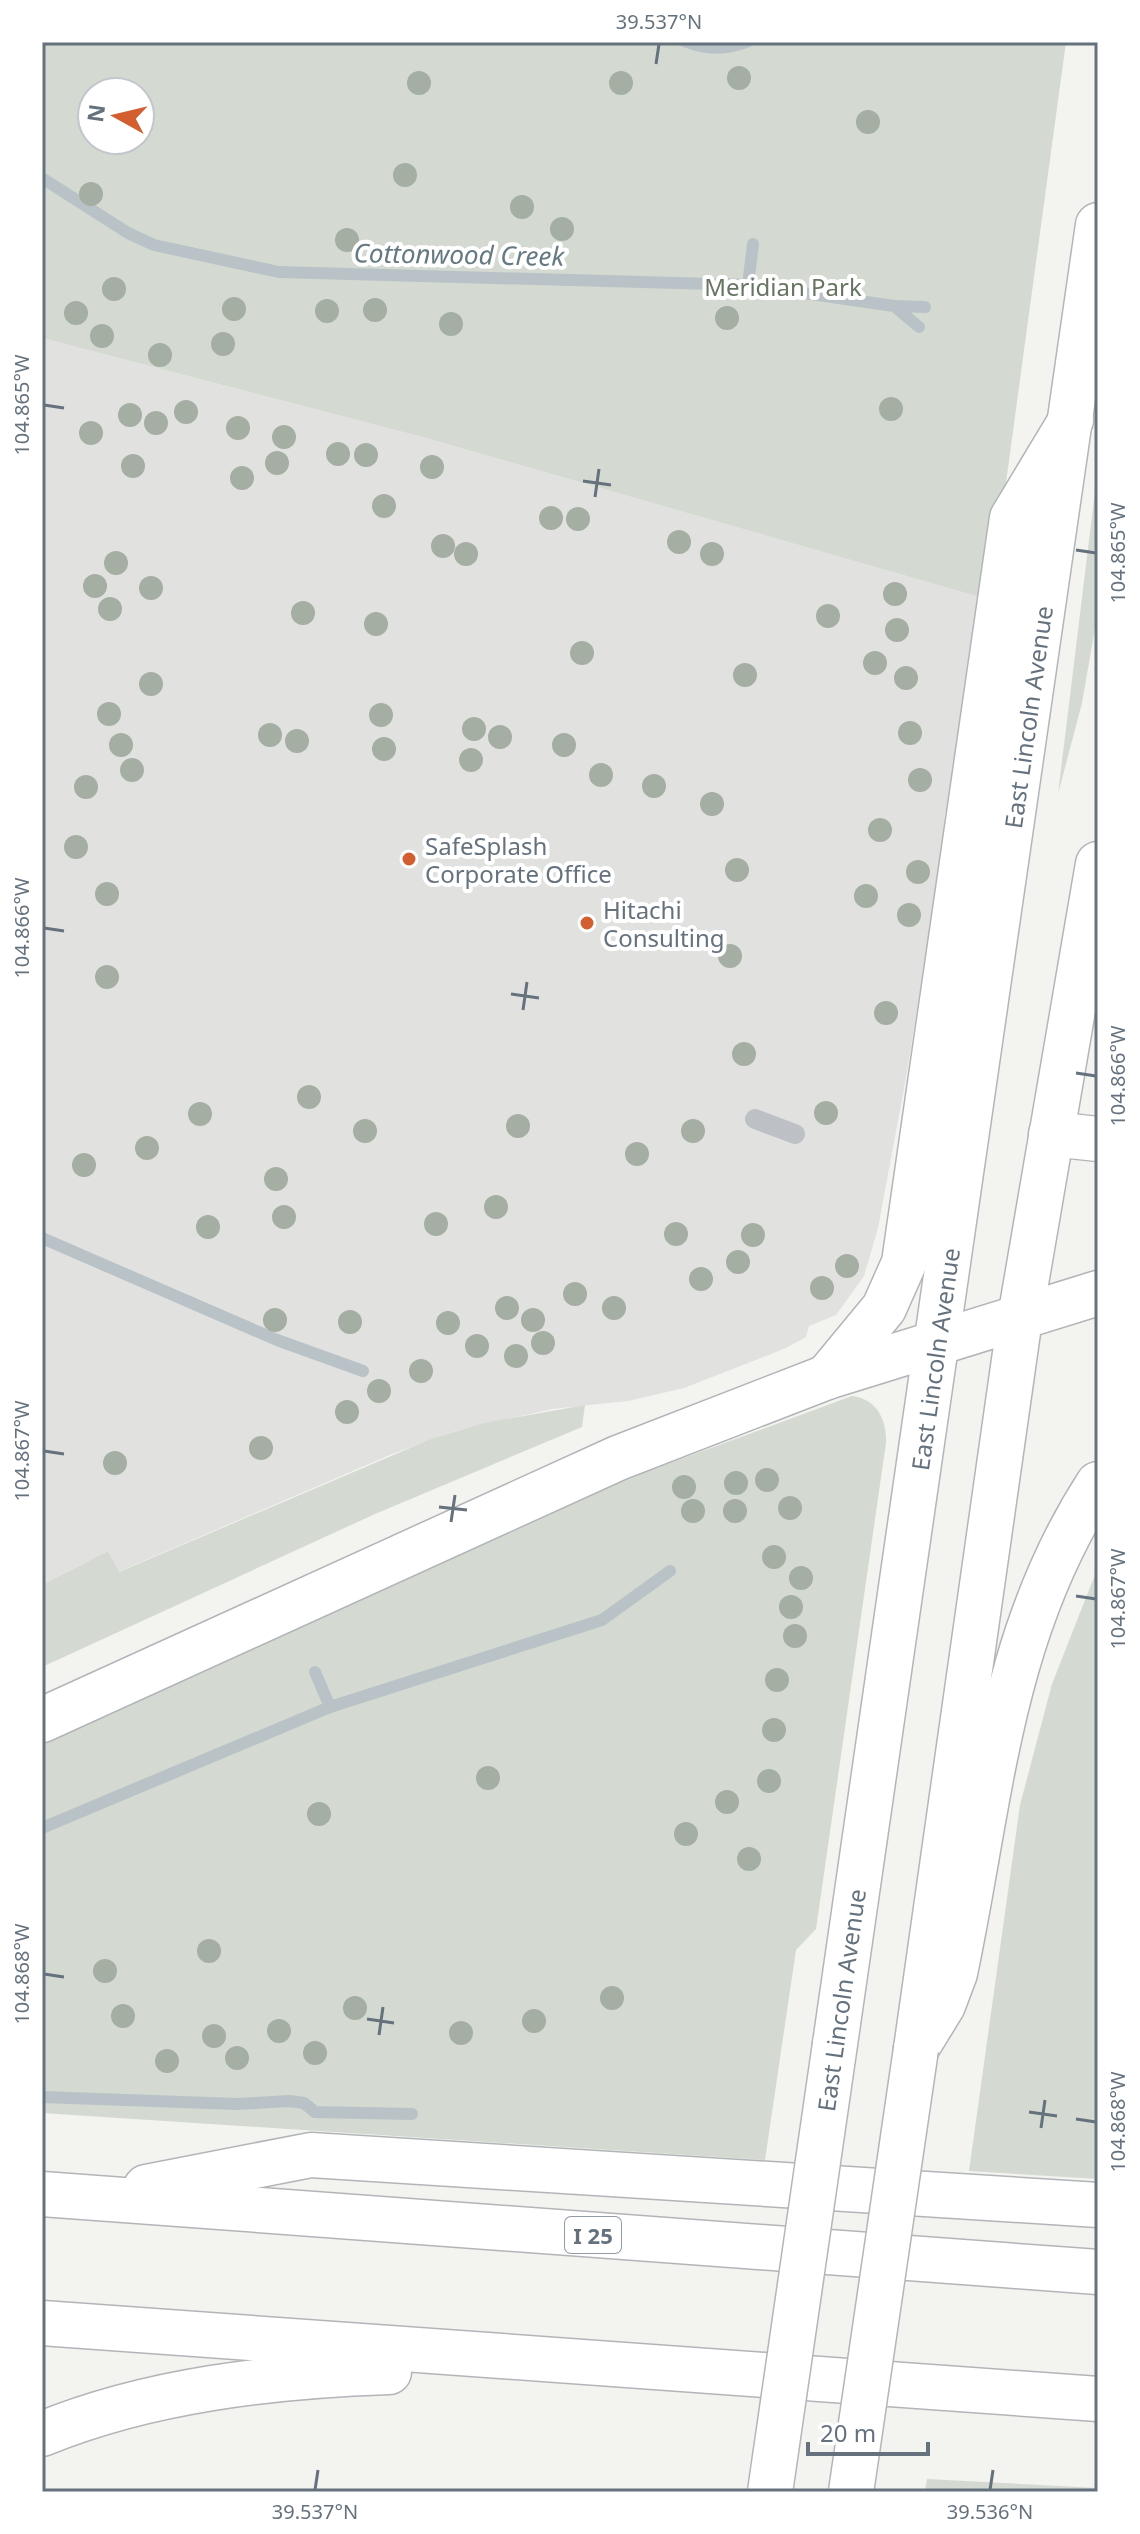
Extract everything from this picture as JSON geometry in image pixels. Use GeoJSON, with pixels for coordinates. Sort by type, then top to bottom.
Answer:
{"type":"FeatureCollection","features":[{"type":"Feature","properties":{"kind":"main road","name":"East Lincoln Avenue"},"geometry":{"type":"LineString","coordinates":[[770,2492],[1098,225]]}},
{"type":"Feature","properties":{"kind":"main road"},"geometry":{"type":"LineString","coordinates":[[827,1377],[884,1308],[904,1263],[1012,518],[1071,420]]}},
{"type":"Feature","properties":{"kind":"main road"},"geometry":{"type":"LineString","coordinates":[[851,2492],[1020,1318],[1098,864]]}},
{"type":"Feature","properties":{"kind":"main road"},"geometry":{"type":"LineString","coordinates":[[1051,1134],[1098,1139]]}},
{"type":"Feature","properties":{"kind":"main road"},"geometry":{"type":"LineString","coordinates":[[42,1720],[524,1499],[827,1377],[1098,1293]]}},
{"type":"Feature","properties":{"kind":"main road"},"geometry":{"type":"LineString","coordinates":[[916,2049],[943,2005],[955,1973],[989,1774],[1025,1639],[1058,1552],[1098,1484]]}},
{"type":"Feature","properties":{"kind":"main road"},"geometry":{"type":"LineString","coordinates":[[88,2198],[311,2155],[1098,2205]]}},
{"type":"Feature","properties":{"kind":"main road","name":"I 25"},"geometry":{"type":"LineString","coordinates":[[42,2194],[1098,2272]]}},
{"type":"Feature","properties":{"kind":"main road"},"geometry":{"type":"LineString","coordinates":[[42,2323],[1098,2399]]}},
{"type":"Feature","properties":{"kind":"main road"},"geometry":{"type":"LineString","coordinates":[[42,2434],[162,2398],[294,2379],[337,2374],[615,2365]]}},
{"type":"Feature","properties":{"kind":"lane"},"geometry":{"type":"LineString","coordinates":[[755,1119],[795,1134]]}},
{"type":"Feature","properties":{"kind":"shaded area"},"geometry":{"type":"Polygon","coordinates":[[[672,42],[760,42],[738,51],[716,54],[694,51],[672,42]]]}},
{"type":"Feature","properties":{"kind":"shaded area"},"geometry":{"type":"Polygon","coordinates":[[[42,338],[426,438],[990,600],[961,805],[945,812],[943,847],[906,1078],[878,1228],[864,1276],[836,1315],[809,1326],[806,1337],[786,1348],[684,1388],[628,1401],[552,1409],[456,1431],[392,1454],[118,1572],[108,1551],[42,1585],[42,338]]]}},
{"type":"Feature","properties":{"kind":"green space","name":"Meridian Park"},"geometry":{"type":"Polygon","coordinates":[[[42,42],[1066,42],[990,600],[426,438],[42,338],[42,42]]]}},
{"type":"Feature","properties":{"kind":"green space"},"geometry":{"type":"Polygon","coordinates":[[[1098,467],[1098,611],[1082,703],[1058,794],[1098,467]]]}},
{"type":"Feature","properties":{"kind":"green space"},"geometry":{"type":"Polygon","coordinates":[[[852,1396],[868,1401],[879,1412],[885,1426],[886,1443],[816,1929],[796,1950],[765,2160],[42,2113],[42,1743],[477,1544],[643,1473],[852,1396]]]}},
{"type":"Feature","properties":{"kind":"green space"},"geometry":{"type":"Polygon","coordinates":[[[585,1405],[582,1427],[375,1514],[42,1667],[42,1585],[108,1551],[119,1572],[431,1439],[484,1423],[585,1405]]]}},
{"type":"Feature","properties":{"kind":"green space"},"geometry":{"type":"Polygon","coordinates":[[[1098,1567],[1098,2179],[969,2171],[1020,1805],[1052,1684],[1098,1567]]]}},
{"type":"Feature","properties":{"kind":"green space"},"geometry":{"type":"Polygon","coordinates":[[[927,2479],[1098,2488],[1098,2492],[925,2492],[927,2479]]]}},
{"type":"Feature","properties":{"kind":"waterway","name":"Cottonwood Creek"},"geometry":{"type":"LineString","coordinates":[[42,178],[128,233],[154,245],[279,272],[748,285],[894,306],[919,327]]}},
{"type":"Feature","properties":{"kind":"waterway"},"geometry":{"type":"LineString","coordinates":[[748,285],[753,244]]}},
{"type":"Feature","properties":{"kind":"waterway","name":"Cottonwood Creek"},"geometry":{"type":"LineString","coordinates":[[894,306],[925,307]]}},
{"type":"Feature","properties":{"kind":"waterway"},"geometry":{"type":"LineString","coordinates":[[42,1238],[277,1340],[363,1371]]}},
{"type":"Feature","properties":{"kind":"waterway"},"geometry":{"type":"LineString","coordinates":[[42,1828],[330,1707],[602,1620],[670,1571]]}},
{"type":"Feature","properties":{"kind":"waterway"},"geometry":{"type":"LineString","coordinates":[[315,1672],[330,1707]]}},
{"type":"Feature","properties":{"kind":"waterway"},"geometry":{"type":"LineString","coordinates":[[42,2097],[237,2104],[290,2101],[304,2103],[315,2112],[412,2114]]}},
{"type":"Feature","properties":{"kind":"place","name":"SafeSplash Corporate Office"},"geometry":{"type":"Point","coordinates":[409,859]}},
{"type":"Feature","properties":{"kind":"place","name":"Hitachi Consulting"},"geometry":{"type":"Point","coordinates":[587,923]}}]}
